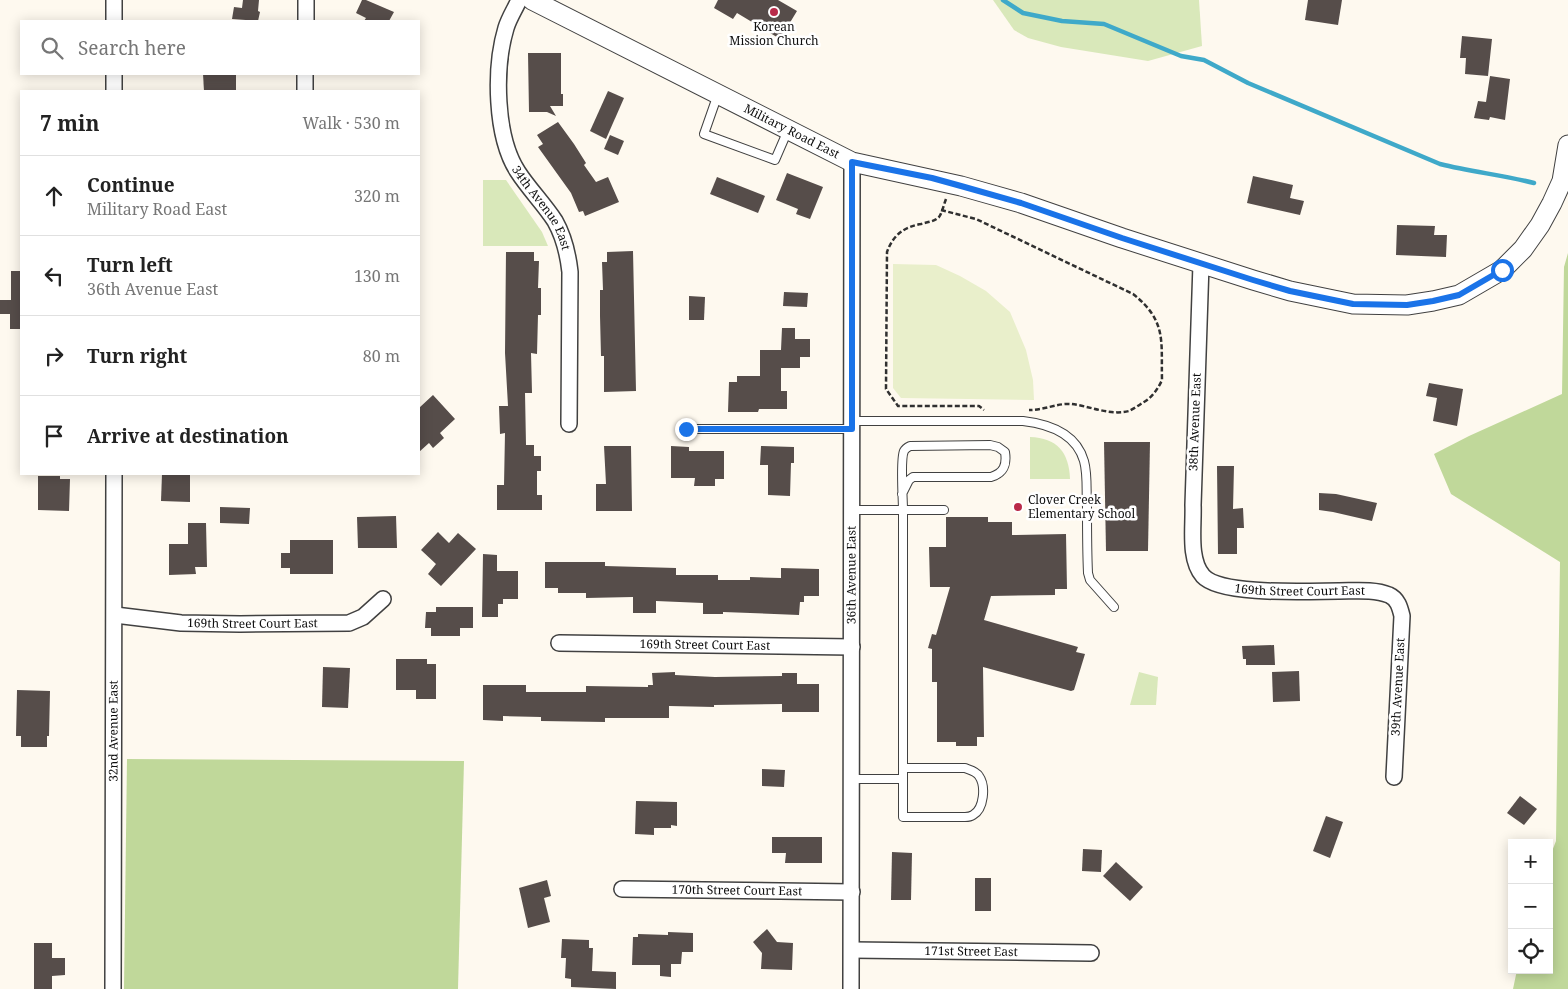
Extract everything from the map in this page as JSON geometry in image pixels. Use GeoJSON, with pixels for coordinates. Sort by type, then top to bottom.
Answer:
{"type":"FeatureCollection","features":[{"type":"Feature","properties":{"kind":"street"},"geometry":{"type":"LineString","coordinates":[[114,0],[114,20]]}},
{"type":"Feature","properties":{"kind":"street"},"geometry":{"type":"LineString","coordinates":[[306,0],[306,20]]}},
{"type":"Feature","properties":{"kind":"street","name":"34th Avenue East"},"geometry":{"type":"LineString","coordinates":[[519,0],[506,27],[502,45],[500,119],[509,154],[518,171],[555,221],[568,252],[570,272],[569,424]]}},
{"type":"Feature","properties":{"kind":"street","name":"Military Road East"},"geometry":{"type":"LineString","coordinates":[[532,0],[852,162],[951,183],[1021,203],[1201,264],[1290,291],[1353,304],[1407,305],[1459,295],[1502,270],[1523,249],[1540,225],[1562,181],[1568,144]]}},
{"type":"Feature","properties":{"kind":"street"},"geometry":{"type":"LineString","coordinates":[[114,75],[114,90]]}},
{"type":"Feature","properties":{"kind":"street"},"geometry":{"type":"LineString","coordinates":[[305,75],[305,90]]}},
{"type":"Feature","properties":{"kind":"street","name":"36th Avenue East"},"geometry":{"type":"LineString","coordinates":[[851,989],[852,162]]}},
{"type":"Feature","properties":{"kind":"street","name":"38th Avenue East"},"geometry":{"type":"LineString","coordinates":[[1201,264],[1193,541],[1197,565],[1205,578]]}},
{"type":"Feature","properties":{"kind":"street","name":"32nd Avenue East"},"geometry":{"type":"LineString","coordinates":[[113,989],[114,475]]}},
{"type":"Feature","properties":{"kind":"street","name":"169th Street Court East"},"geometry":{"type":"LineString","coordinates":[[1205,578],[1221,585],[1240,589],[1285,592],[1362,591],[1390,595],[1394,599]]}},
{"type":"Feature","properties":{"kind":"street","name":"39th Avenue East"},"geometry":{"type":"LineString","coordinates":[[1394,599],[1400,604],[1402,616],[1394,777]]}},
{"type":"Feature","properties":{"kind":"street","name":"169th Street Court East"},"geometry":{"type":"LineString","coordinates":[[115,615],[181,623],[350,623],[363,617],[383,600]]}},
{"type":"Feature","properties":{"kind":"street","name":"169th Street Court East"},"geometry":{"type":"LineString","coordinates":[[560,643],[852,647]]}},
{"type":"Feature","properties":{"kind":"street","name":"170th Street Court East"},"geometry":{"type":"LineString","coordinates":[[622,889],[852,892]]}},
{"type":"Feature","properties":{"kind":"street","name":"171st Street East"},"geometry":{"type":"LineString","coordinates":[[852,950],[1091,953]]}},
{"type":"Feature","properties":{"kind":"lane"},"geometry":{"type":"LineString","coordinates":[[718,94],[704,134],[775,160],[788,130]]}},
{"type":"Feature","properties":{"kind":"lane"},"geometry":{"type":"LineString","coordinates":[[686,429],[1024,421],[1037,422],[1055,428],[1066,435],[1084,460],[1088,573],[1090,580],[1114,607]]}},
{"type":"Feature","properties":{"kind":"lane"},"geometry":{"type":"LineString","coordinates":[[902,494],[909,480],[913,477],[991,477],[999,474],[1004,468],[1006,461],[1004,452],[998,447],[990,445],[910,446],[904,450],[902,456],[902,494],[903,510],[903,768],[903,817],[965,817],[972,816],[979,810],[982,802],[983,787],[980,776],[974,771],[965,768],[903,768]]}},
{"type":"Feature","properties":{"kind":"lane"},"geometry":{"type":"LineString","coordinates":[[852,510],[944,510]]}},
{"type":"Feature","properties":{"kind":"lane"},"geometry":{"type":"LineString","coordinates":[[852,779],[903,779]]}},
{"type":"Feature","properties":{"kind":"path"},"geometry":{"type":"LineString","coordinates":[[951,183],[940,216],[932,221],[908,227],[890,242],[887,252],[886,389],[898,406],[979,406],[984,410],[993,410]]}},
{"type":"Feature","properties":{"kind":"path"},"geometry":{"type":"LineString","coordinates":[[941,210],[976,219],[1133,294],[1147,306],[1157,321],[1161,335],[1162,380],[1148,400],[1128,411],[1108,412],[1070,404],[1042,410],[1023,410]]}},
{"type":"Feature","properties":{"kind":"green space"},"geometry":{"type":"Polygon","coordinates":[[[993,0],[1199,0],[1202,46],[1148,61],[1061,47],[1028,38],[1014,30],[993,0]]]}},
{"type":"Feature","properties":{"kind":"green space"},"geometry":{"type":"Polygon","coordinates":[[[483,180],[506,180],[542,232],[548,246],[483,246],[483,180]]]}},
{"type":"Feature","properties":{"kind":"green space"},"geometry":{"type":"Polygon","coordinates":[[[1568,253],[1568,989],[1513,989],[1516,974],[1553,974],[1553,849],[1556,841],[1560,562],[1451,494],[1434,454],[1562,394],[1564,267],[1568,253]]]}},
{"type":"Feature","properties":{"kind":"green space"},"geometry":{"type":"Polygon","coordinates":[[[893,264],[936,265],[986,291],[1010,312],[1026,350],[1033,380],[1034,400],[901,398],[893,388],[893,264]]]}},
{"type":"Feature","properties":{"kind":"green space"},"geometry":{"type":"Polygon","coordinates":[[[1030,437],[1048,440],[1060,448],[1067,461],[1070,479],[1030,479],[1030,437]]]}},
{"type":"Feature","properties":{"kind":"green space"},"geometry":{"type":"Polygon","coordinates":[[[1139,672],[1158,677],[1156,705],[1130,705],[1139,672]]]}},
{"type":"Feature","properties":{"kind":"green space"},"geometry":{"type":"Polygon","coordinates":[[[127,759],[464,761],[458,989],[124,989],[127,759]]]}},
{"type":"Feature","properties":{"kind":"building"},"geometry":{"type":"Polygon","coordinates":[[[243,0],[259,0],[258,20],[232,19],[234,7],[242,8],[243,0]]]}},
{"type":"Feature","properties":{"kind":"building"},"geometry":{"type":"Polygon","coordinates":[[[362,0],[394,12],[390,20],[365,20],[366,18],[356,13],[362,0]]]}},
{"type":"Feature","properties":{"kind":"building"},"geometry":{"type":"Polygon","coordinates":[[[718,0],[778,0],[797,11],[780,39],[737,13],[733,19],[714,8],[718,0]]]}},
{"type":"Feature","properties":{"kind":"building"},"geometry":{"type":"Polygon","coordinates":[[[1308,0],[1342,0],[1338,25],[1305,20],[1308,0]]]}},
{"type":"Feature","properties":{"kind":"building"},"geometry":{"type":"Polygon","coordinates":[[[1462,36],[1492,39],[1488,76],[1465,74],[1466,58],[1460,58],[1462,36]]]}},
{"type":"Feature","properties":{"kind":"building"},"geometry":{"type":"Polygon","coordinates":[[[528,53],[561,53],[561,94],[563,94],[563,106],[550,106],[556,116],[547,112],[529,112],[528,53]]]}},
{"type":"Feature","properties":{"kind":"building"},"geometry":{"type":"Polygon","coordinates":[[[203,75],[236,75],[236,90],[204,90],[203,75]]]}},
{"type":"Feature","properties":{"kind":"building"},"geometry":{"type":"Polygon","coordinates":[[[1490,76],[1510,79],[1505,120],[1490,117],[1489,120],[1474,118],[1478,101],[1486,102],[1490,76]]]}},
{"type":"Feature","properties":{"kind":"building"},"geometry":{"type":"Polygon","coordinates":[[[608,91],[624,98],[606,139],[590,131],[608,91]]]}},
{"type":"Feature","properties":{"kind":"building"},"geometry":{"type":"Polygon","coordinates":[[[558,122],[574,144],[586,163],[584,165],[596,182],[608,177],[619,202],[585,216],[583,211],[579,212],[571,193],[538,147],[543,144],[537,135],[558,122]]]}},
{"type":"Feature","properties":{"kind":"building"},"geometry":{"type":"Polygon","coordinates":[[[610,135],[624,141],[618,155],[604,149],[610,135]]]}},
{"type":"Feature","properties":{"kind":"building"},"geometry":{"type":"Polygon","coordinates":[[[787,173],[823,187],[810,219],[796,214],[798,209],[776,200],[787,173]]]}},
{"type":"Feature","properties":{"kind":"building"},"geometry":{"type":"Polygon","coordinates":[[[1253,176],[1293,185],[1290,198],[1304,201],[1300,215],[1247,203],[1253,176]]]}},
{"type":"Feature","properties":{"kind":"building"},"geometry":{"type":"Polygon","coordinates":[[[717,177],[765,196],[758,213],[710,194],[717,177]]]}},
{"type":"Feature","properties":{"kind":"building"},"geometry":{"type":"Polygon","coordinates":[[[1397,225],[1435,226],[1434,235],[1447,235],[1446,257],[1396,255],[1397,225]]]}},
{"type":"Feature","properties":{"kind":"building"},"geometry":{"type":"Polygon","coordinates":[[[633,251],[636,391],[604,392],[604,356],[601,356],[600,316],[600,290],[603,290],[602,262],[607,262],[607,252],[633,251]]]}},
{"type":"Feature","properties":{"kind":"building"},"geometry":{"type":"Polygon","coordinates":[[[506,252],[534,252],[534,261],[539,261],[538,288],[541,288],[541,315],[538,315],[537,354],[531,353],[532,393],[525,393],[526,445],[534,445],[534,456],[541,456],[541,471],[537,471],[537,495],[542,495],[542,510],[497,510],[497,485],[504,485],[505,433],[500,434],[499,406],[508,406],[505,353],[506,252]]]}},
{"type":"Feature","properties":{"kind":"building"},"geometry":{"type":"Polygon","coordinates":[[[11,271],[20,271],[20,329],[10,329],[10,314],[0,314],[0,300],[11,300],[11,271]]]}},
{"type":"Feature","properties":{"kind":"building"},"geometry":{"type":"Polygon","coordinates":[[[784,292],[808,293],[807,307],[783,306],[784,292]]]}},
{"type":"Feature","properties":{"kind":"building"},"geometry":{"type":"Polygon","coordinates":[[[689,296],[705,297],[704,320],[689,320],[689,296]]]}},
{"type":"Feature","properties":{"kind":"building"},"geometry":{"type":"Polygon","coordinates":[[[782,328],[795,328],[795,339],[810,339],[810,357],[800,357],[800,368],[781,368],[781,391],[787,391],[787,409],[759,409],[758,412],[728,412],[729,382],[737,382],[737,376],[760,376],[760,350],[781,350],[782,328]]]}},
{"type":"Feature","properties":{"kind":"building"},"geometry":{"type":"Polygon","coordinates":[[[1429,383],[1463,389],[1457,426],[1433,421],[1437,398],[1426,396],[1429,383]]]}},
{"type":"Feature","properties":{"kind":"building"},"geometry":{"type":"Polygon","coordinates":[[[433,395],[455,419],[440,433],[444,438],[433,448],[429,443],[420,451],[420,407],[433,395]]]}},
{"type":"Feature","properties":{"kind":"building"},"geometry":{"type":"Polygon","coordinates":[[[1104,442],[1150,442],[1148,551],[1106,551],[1104,442]]]}},
{"type":"Feature","properties":{"kind":"building"},"geometry":{"type":"Polygon","coordinates":[[[604,446],[631,446],[632,511],[596,511],[596,484],[606,484],[604,446]]]}},
{"type":"Feature","properties":{"kind":"building"},"geometry":{"type":"Polygon","coordinates":[[[671,446],[689,447],[689,451],[724,451],[724,479],[715,479],[715,486],[694,486],[695,478],[671,478],[671,446]]]}},
{"type":"Feature","properties":{"kind":"building"},"geometry":{"type":"Polygon","coordinates":[[[761,446],[794,447],[794,463],[791,463],[790,496],[768,495],[768,465],[760,465],[761,446]]]}},
{"type":"Feature","properties":{"kind":"building"},"geometry":{"type":"Polygon","coordinates":[[[1217,466],[1234,466],[1233,509],[1243,508],[1244,528],[1237,528],[1237,554],[1218,554],[1217,466]]]}},
{"type":"Feature","properties":{"kind":"building"},"geometry":{"type":"Polygon","coordinates":[[[162,475],[190,475],[190,502],[161,501],[162,475]]]}},
{"type":"Feature","properties":{"kind":"building"},"geometry":{"type":"Polygon","coordinates":[[[38,476],[60,476],[60,479],[70,479],[69,511],[38,510],[38,476]]]}},
{"type":"Feature","properties":{"kind":"building"},"geometry":{"type":"Polygon","coordinates":[[[1319,493],[1336,494],[1377,503],[1372,521],[1319,510],[1319,493]]]}},
{"type":"Feature","properties":{"kind":"building"},"geometry":{"type":"Polygon","coordinates":[[[220,507],[250,508],[249,524],[220,523],[220,507]]]}},
{"type":"Feature","properties":{"kind":"building"},"geometry":{"type":"Polygon","coordinates":[[[396,516],[397,548],[358,548],[357,517],[396,516]]]}},
{"type":"Feature","properties":{"kind":"building"},"geometry":{"type":"Polygon","coordinates":[[[946,517],[988,517],[988,522],[1012,522],[1012,535],[1066,534],[1067,589],[1055,589],[1055,595],[991,596],[984,620],[1078,647],[1076,652],[1085,654],[1074,690],[1071,691],[983,667],[984,737],[977,737],[977,746],[956,746],[956,742],[937,742],[937,682],[932,682],[932,649],[928,648],[932,634],[936,635],[950,587],[930,587],[929,547],[946,547],[946,517]]]}},
{"type":"Feature","properties":{"kind":"building"},"geometry":{"type":"Polygon","coordinates":[[[188,523],[206,523],[207,567],[195,567],[196,574],[169,575],[169,544],[188,544],[188,523]]]}},
{"type":"Feature","properties":{"kind":"building"},"geometry":{"type":"Polygon","coordinates":[[[438,532],[449,543],[458,533],[476,549],[441,586],[428,574],[436,564],[421,550],[438,532]]]}},
{"type":"Feature","properties":{"kind":"building"},"geometry":{"type":"Polygon","coordinates":[[[290,540],[333,540],[333,574],[290,574],[290,568],[281,568],[281,553],[290,553],[290,540]]]}},
{"type":"Feature","properties":{"kind":"building"},"geometry":{"type":"Polygon","coordinates":[[[483,554],[497,555],[497,571],[518,571],[518,599],[503,599],[503,604],[498,604],[498,617],[482,617],[483,554]]]}},
{"type":"Feature","properties":{"kind":"building"},"geometry":{"type":"Polygon","coordinates":[[[545,562],[605,562],[605,566],[676,568],[676,575],[718,575],[718,580],[750,580],[750,577],[781,578],[781,568],[819,569],[819,596],[804,596],[804,602],[800,602],[799,615],[723,612],[723,614],[703,614],[703,603],[656,601],[656,613],[633,613],[633,597],[586,598],[586,593],[558,593],[558,588],[545,588],[545,562]]]}},
{"type":"Feature","properties":{"kind":"building"},"geometry":{"type":"Polygon","coordinates":[[[436,607],[473,607],[473,628],[460,628],[460,636],[431,636],[431,628],[425,628],[426,612],[436,612],[436,607]]]}},
{"type":"Feature","properties":{"kind":"building"},"geometry":{"type":"Polygon","coordinates":[[[1274,645],[1275,665],[1246,665],[1246,659],[1243,659],[1242,646],[1274,645]]]}},
{"type":"Feature","properties":{"kind":"building"},"geometry":{"type":"Polygon","coordinates":[[[396,659],[427,659],[427,664],[436,664],[436,699],[416,699],[416,690],[396,690],[396,659]]]}},
{"type":"Feature","properties":{"kind":"building"},"geometry":{"type":"Polygon","coordinates":[[[323,667],[350,668],[348,708],[322,707],[323,667]]]}},
{"type":"Feature","properties":{"kind":"building"},"geometry":{"type":"Polygon","coordinates":[[[1299,671],[1300,701],[1273,702],[1272,672],[1299,671]]]}},
{"type":"Feature","properties":{"kind":"building"},"geometry":{"type":"Polygon","coordinates":[[[675,672],[675,675],[715,677],[782,676],[782,673],[797,673],[797,684],[819,684],[819,712],[782,712],[782,704],[714,705],[714,707],[669,706],[669,718],[605,718],[605,722],[541,721],[541,717],[503,716],[503,721],[483,720],[483,685],[526,685],[526,692],[586,692],[586,686],[648,687],[648,685],[653,685],[652,673],[675,672]]]}},
{"type":"Feature","properties":{"kind":"building"},"geometry":{"type":"Polygon","coordinates":[[[17,690],[50,691],[47,747],[21,747],[21,736],[16,736],[17,690]]]}},
{"type":"Feature","properties":{"kind":"building"},"geometry":{"type":"Polygon","coordinates":[[[762,769],[785,770],[784,787],[762,786],[762,769]]]}},
{"type":"Feature","properties":{"kind":"building"},"geometry":{"type":"Polygon","coordinates":[[[1520,796],[1537,809],[1524,825],[1507,813],[1520,796]]]}},
{"type":"Feature","properties":{"kind":"building"},"geometry":{"type":"Polygon","coordinates":[[[636,801],[677,802],[677,826],[671,825],[671,828],[654,828],[654,835],[635,834],[636,801]]]}},
{"type":"Feature","properties":{"kind":"building"},"geometry":{"type":"Polygon","coordinates":[[[1326,816],[1343,822],[1330,858],[1313,851],[1326,816]]]}},
{"type":"Feature","properties":{"kind":"building"},"geometry":{"type":"Polygon","coordinates":[[[772,837],[822,837],[822,863],[785,863],[786,853],[772,853],[772,837]]]}},
{"type":"Feature","properties":{"kind":"building"},"geometry":{"type":"Polygon","coordinates":[[[1083,849],[1102,850],[1101,872],[1082,871],[1083,849]]]}},
{"type":"Feature","properties":{"kind":"building"},"geometry":{"type":"Polygon","coordinates":[[[892,852],[912,853],[911,900],[891,900],[892,852]]]}},
{"type":"Feature","properties":{"kind":"building"},"geometry":{"type":"Polygon","coordinates":[[[1116,862],[1143,887],[1130,901],[1103,876],[1116,862]]]}},
{"type":"Feature","properties":{"kind":"building"},"geometry":{"type":"Polygon","coordinates":[[[975,878],[991,878],[991,911],[975,911],[975,878]]]}},
{"type":"Feature","properties":{"kind":"building"},"geometry":{"type":"Polygon","coordinates":[[[547,880],[551,896],[544,898],[550,922],[528,928],[519,888],[547,880]]]}},
{"type":"Feature","properties":{"kind":"building"},"geometry":{"type":"Polygon","coordinates":[[[767,929],[777,942],[793,943],[792,970],[761,969],[762,953],[753,942],[767,929]]]}},
{"type":"Feature","properties":{"kind":"building"},"geometry":{"type":"Polygon","coordinates":[[[668,932],[693,933],[693,952],[682,952],[681,964],[671,964],[671,977],[660,976],[660,965],[632,965],[633,937],[638,937],[638,934],[668,935],[668,932]]]}},
{"type":"Feature","properties":{"kind":"building"},"geometry":{"type":"Polygon","coordinates":[[[562,939],[589,940],[589,948],[593,948],[592,971],[616,972],[616,989],[571,987],[571,979],[565,978],[566,958],[561,958],[562,939]]]}},
{"type":"Feature","properties":{"kind":"building"},"geometry":{"type":"Polygon","coordinates":[[[34,943],[52,943],[52,958],[65,958],[65,975],[52,976],[52,989],[34,989],[34,943]]]}},
{"type":"Feature","properties":{"kind":"waterway"},"geometry":{"type":"LineString","coordinates":[[1003,0],[1023,13],[1062,21],[1104,24],[1181,56],[1204,60],[1248,83],[1440,164],[1534,183]]}},
{"type":"Feature","properties":{"kind":"place","name":"Korean Mission Church"},"geometry":{"type":"Point","coordinates":[774,12]}},
{"type":"Feature","properties":{"kind":"place","name":"Clover Creek Elementary School"},"geometry":{"type":"Point","coordinates":[1018,507]}},
{"type":"Feature","properties":{"kind":"route"},"geometry":{"type":"LineString","coordinates":[[686,429],[852,429],[852,162],[932,178],[1021,203],[1253,280],[1290,291],[1353,304],[1378,306],[1407,305],[1433,301],[1459,295],[1502,270]]}}]}
